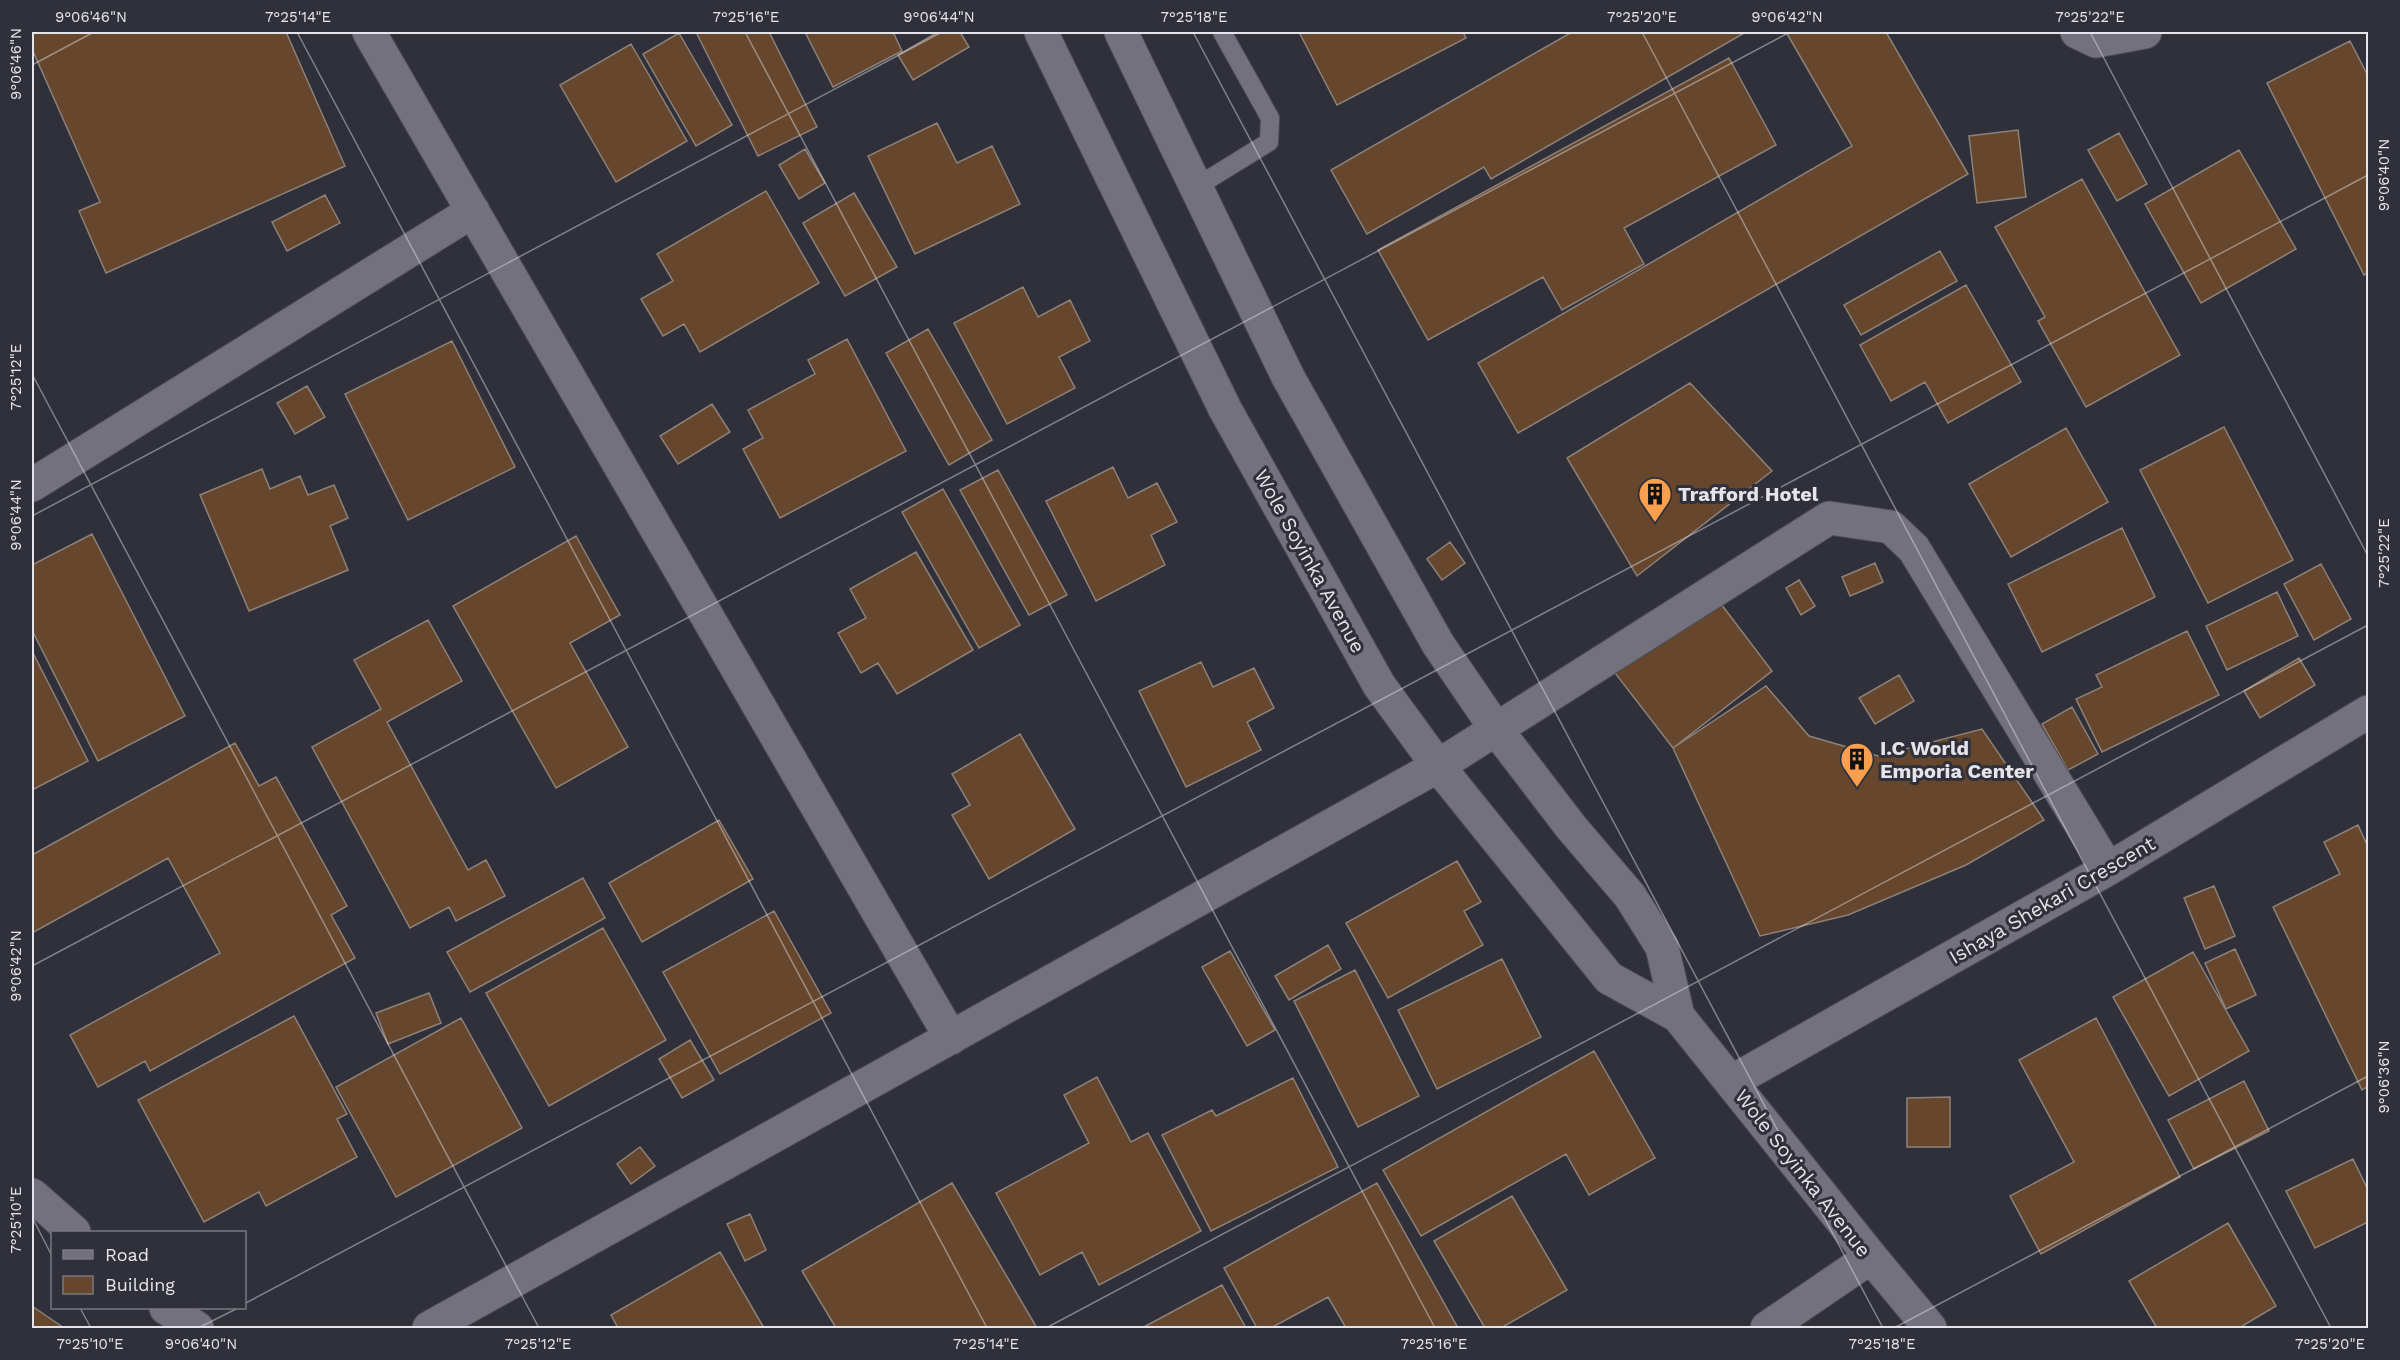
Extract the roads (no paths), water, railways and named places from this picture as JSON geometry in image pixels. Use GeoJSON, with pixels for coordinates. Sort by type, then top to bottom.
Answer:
{"type":"FeatureCollection","features":[{"type":"Feature","properties":{"kind":"street"},"geometry":{"type":"LineString","coordinates":[[369,32],[951,1038]]}},
{"type":"Feature","properties":{"kind":"street","name":"Wole Soyinka Avenue"},"geometry":{"type":"LineString","coordinates":[[1041,32],[1225,409],[1379,685],[1438,766],[1609,978],[1678,1016],[1930,1329]]}},
{"type":"Feature","properties":{"kind":"street","name":"Wole Soyinka Avenue"},"geometry":{"type":"LineString","coordinates":[[1120,32],[1294,387],[1438,644],[1496,729],[1571,827],[1630,896],[1662,947],[1678,1016]]}},
{"type":"Feature","properties":{"kind":"street"},"geometry":{"type":"LineString","coordinates":[[2077,32],[2096,41],[2145,32]]}},
{"type":"Feature","properties":{"kind":"street"},"geometry":{"type":"LineString","coordinates":[[32,485],[473,211]]}},
{"type":"Feature","properties":{"kind":"street"},"geometry":{"type":"LineString","coordinates":[[429,1329],[1438,766],[1829,518],[1891,527],[1914,549],[2108,869]]}},
{"type":"Feature","properties":{"kind":"street","name":"Ishaya Shekari Crescent"},"geometry":{"type":"LineString","coordinates":[[1731,1082],[2108,869],[2368,712]]}},
{"type":"Feature","properties":{"kind":"street"},"geometry":{"type":"LineString","coordinates":[[32,1196],[72,1231]]}},
{"type":"Feature","properties":{"kind":"street"},"geometry":{"type":"LineString","coordinates":[[1767,1329],[1871,1257]]}},
{"type":"Feature","properties":{"kind":"street"},"geometry":{"type":"LineString","coordinates":[[167,1309],[197,1329]]}},
{"type":"Feature","properties":{"kind":"lane"},"geometry":{"type":"LineString","coordinates":[[1197,187],[1269,142],[1270,118],[1222,32]]}},
{"type":"Feature","properties":{"kind":"place","name":"Trafford Hotel"},"geometry":{"type":"Point","coordinates":[1655,523]}},
{"type":"Feature","properties":{"kind":"place","name":"I.C World Emporia Center"},"geometry":{"type":"Point","coordinates":[1857,788]}}]}
